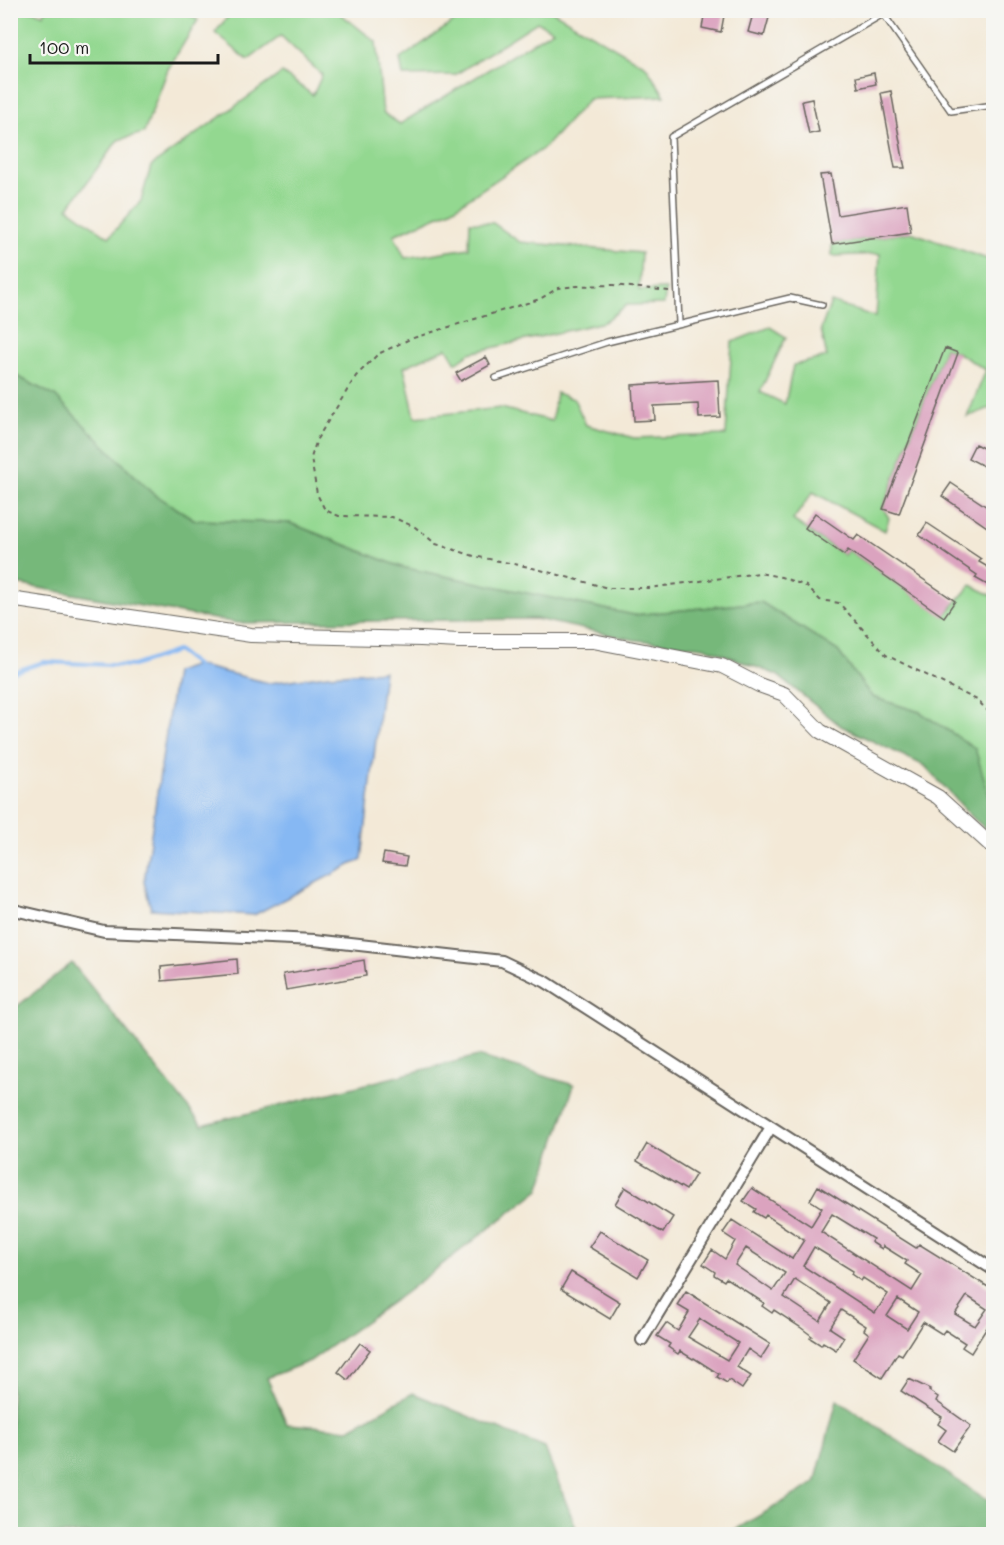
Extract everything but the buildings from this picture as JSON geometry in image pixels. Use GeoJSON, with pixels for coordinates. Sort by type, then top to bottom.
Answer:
{"type":"FeatureCollection","features":[{"type":"Feature","properties":{"kind":"street"},"geometry":{"type":"LineString","coordinates":[[10,598],[251,635],[459,641],[593,641],[722,666],[759,685],[783,694],[820,731],[938,797],[993,848]]}},
{"type":"Feature","properties":{"kind":"street"},"geometry":{"type":"LineString","coordinates":[[10,909],[104,931],[315,940],[502,961],[546,982],[993,1270]]}},
{"type":"Feature","properties":{"kind":"street"},"geometry":{"type":"LineString","coordinates":[[642,1340],[771,1127]]}},
{"type":"Feature","properties":{"kind":"lane"},"geometry":{"type":"LineString","coordinates":[[679,323],[671,137],[882,12],[951,111],[993,105]]}},
{"type":"Feature","properties":{"kind":"lane"},"geometry":{"type":"LineString","coordinates":[[496,378],[607,342],[790,298],[822,305]]}},
{"type":"Feature","properties":{"kind":"path"},"geometry":{"type":"LineString","coordinates":[[678,292],[613,285],[558,288],[531,303],[410,339],[378,354],[356,376],[317,439],[311,458],[318,494],[325,510],[339,516],[392,517],[415,526],[436,544],[474,556],[529,567],[608,588],[649,588],[759,573],[781,577],[806,586],[820,600],[839,603],[886,655],[977,700],[993,717]]}},
{"type":"Feature","properties":{"kind":"green space"},"geometry":{"type":"Polygon","coordinates":[[[45,10],[184,11],[198,20],[168,69],[144,133],[118,140],[68,208],[109,237],[141,201],[151,166],[282,73],[313,95],[322,75],[281,36],[248,60],[215,33],[232,11],[337,11],[376,42],[383,113],[400,124],[553,30],[537,22],[455,75],[403,76],[400,59],[456,20],[451,11],[552,11],[646,66],[665,96],[589,99],[544,148],[451,210],[394,235],[405,258],[469,248],[470,222],[493,223],[520,242],[641,253],[639,290],[666,289],[664,304],[627,305],[604,322],[470,353],[456,363],[447,348],[404,367],[415,417],[501,408],[552,421],[556,393],[574,399],[586,425],[634,438],[726,435],[732,342],[770,327],[786,337],[760,392],[785,404],[793,365],[827,357],[821,329],[831,302],[876,317],[880,254],[832,256],[832,244],[911,232],[993,261],[993,407],[967,417],[986,370],[945,348],[883,508],[889,518],[885,531],[813,492],[793,520],[844,555],[848,550],[944,616],[971,585],[993,596],[993,802],[920,712],[872,697],[838,651],[761,602],[634,615],[401,567],[290,523],[195,520],[152,493],[55,396],[11,373],[10,11],[34,11],[44,15],[45,10]]]}},
{"type":"Feature","properties":{"kind":"green space"},"geometry":{"type":"Polygon","coordinates":[[[11,373],[55,396],[152,493],[195,520],[290,523],[401,567],[634,615],[761,602],[838,651],[872,697],[920,712],[975,748],[990,799],[993,802],[993,835],[974,819],[925,766],[841,726],[777,675],[704,647],[635,640],[536,619],[237,623],[11,583],[11,373]]]}},
{"type":"Feature","properties":{"kind":"green space"},"geometry":{"type":"Polygon","coordinates":[[[72,963],[202,1125],[478,1056],[574,1085],[539,1190],[405,1293],[310,1361],[267,1378],[287,1424],[349,1429],[413,1393],[545,1448],[578,1533],[585,1534],[11,1534],[11,1011],[72,963]]]}},
{"type":"Feature","properties":{"kind":"green space"},"geometry":{"type":"Polygon","coordinates":[[[837,1400],[993,1504],[993,1534],[728,1534],[815,1483],[837,1400]]]}},
{"type":"Feature","properties":{"kind":"water"},"geometry":{"type":"Polygon","coordinates":[[[196,665],[269,683],[327,675],[384,671],[362,859],[254,915],[151,909],[144,882],[175,672],[196,665]]]}},
{"type":"Feature","properties":{"kind":"waterway"},"geometry":{"type":"LineString","coordinates":[[10,673],[44,662],[133,666],[177,651],[196,665]]}}]}
